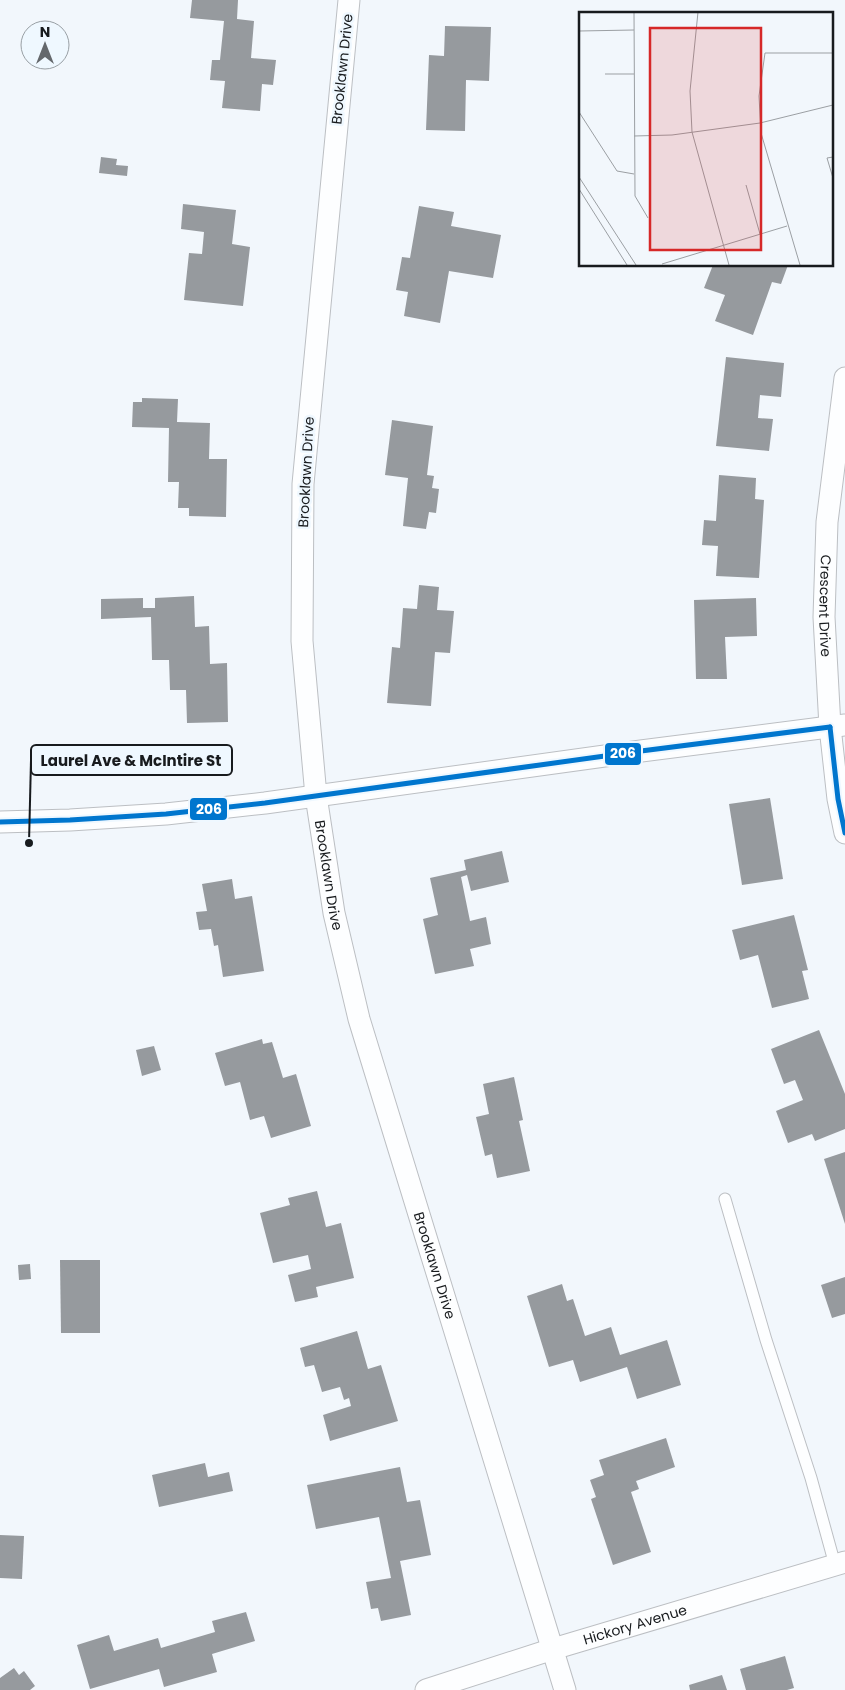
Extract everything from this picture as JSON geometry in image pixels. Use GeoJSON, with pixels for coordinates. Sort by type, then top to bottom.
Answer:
{"type":"FeatureCollection","features":[{"type":"Feature","properties":{"kind":"street","name":"Brooklawn Drive"},"geometry":{"type":"LineString","coordinates":[[349,0],[303,484],[302,640],[316,796],[334,913],[359,1019],[565,1690]]}},
{"type":"Feature","properties":{"kind":"street","name":"Crescent Drive"},"geometry":{"type":"LineString","coordinates":[[845,378],[827,522],[824,617],[838,726],[838,799],[845,833]]}},
{"type":"Feature","properties":{"kind":"street"},"geometry":{"type":"LineString","coordinates":[[0,822],[166,814],[316,796],[641,750],[838,726]]}},
{"type":"Feature","properties":{"kind":"street","name":"Hickory Avenue"},"geometry":{"type":"LineString","coordinates":[[426,1690],[553,1649],[840,1563]]}},
{"type":"Feature","properties":{"kind":"lane"},"geometry":{"type":"LineString","coordinates":[[725,1199],[766,1340],[840,1563]]}},
{"type":"Feature","properties":{"kind":"building"},"geometry":{"type":"Polygon","coordinates":[[[192,0],[238,0],[237,19],[254,21],[251,58],[276,60],[273,85],[262,84],[260,111],[222,108],[225,81],[210,80],[212,60],[220,60],[224,21],[190,18],[192,0]]]}},
{"type":"Feature","properties":{"kind":"building"},"geometry":{"type":"Polygon","coordinates":[[[445,26],[491,27],[489,81],[466,80],[465,131],[426,130],[429,55],[444,56],[445,26]]]}},
{"type":"Feature","properties":{"kind":"building"},"geometry":{"type":"Polygon","coordinates":[[[101,157],[117,159],[116,165],[128,166],[127,176],[99,173],[101,157]]]}},
{"type":"Feature","properties":{"kind":"building"},"geometry":{"type":"Polygon","coordinates":[[[183,204],[236,210],[232,244],[250,247],[243,306],[184,300],[189,253],[202,254],[204,232],[181,229],[183,204]]]}},
{"type":"Feature","properties":{"kind":"building"},"geometry":{"type":"Polygon","coordinates":[[[419,206],[454,212],[451,226],[501,235],[493,278],[449,271],[440,323],[404,316],[408,292],[396,290],[402,257],[410,258],[419,206]]]}},
{"type":"Feature","properties":{"kind":"building"},"geometry":{"type":"Polygon","coordinates":[[[713,266],[788,266],[781,284],[772,282],[753,335],[715,321],[725,295],[704,288],[713,266]]]}},
{"type":"Feature","properties":{"kind":"building"},"geometry":{"type":"Polygon","coordinates":[[[726,357],[784,363],[781,397],[760,395],[758,418],[773,419],[769,451],[716,446],[726,357]]]}},
{"type":"Feature","properties":{"kind":"building"},"geometry":{"type":"Polygon","coordinates":[[[142,398],[178,399],[177,422],[210,423],[209,459],[227,459],[226,517],[189,516],[189,508],[178,508],[179,482],[168,482],[169,428],[132,427],[133,402],[142,402],[142,398]]]}},
{"type":"Feature","properties":{"kind":"building"},"geometry":{"type":"Polygon","coordinates":[[[392,420],[433,426],[427,475],[434,476],[432,488],[439,489],[436,513],[429,512],[426,529],[403,526],[408,478],[385,475],[392,420]]]}},
{"type":"Feature","properties":{"kind":"building"},"geometry":{"type":"Polygon","coordinates":[[[719,475],[756,478],[755,499],[764,500],[759,578],[716,576],[718,546],[702,545],[704,520],[716,521],[719,475]]]}},
{"type":"Feature","properties":{"kind":"building"},"geometry":{"type":"Polygon","coordinates":[[[419,585],[439,587],[437,610],[454,611],[450,653],[435,652],[431,706],[387,703],[392,647],[400,648],[403,608],[417,609],[419,585]]]}},
{"type":"Feature","properties":{"kind":"building"},"geometry":{"type":"Polygon","coordinates":[[[194,596],[195,627],[209,626],[210,664],[227,663],[228,722],[187,723],[186,690],[170,690],[169,660],[152,660],[151,617],[101,619],[101,599],[143,598],[143,608],[155,608],[155,598],[194,596]]]}},
{"type":"Feature","properties":{"kind":"building"},"geometry":{"type":"Polygon","coordinates":[[[756,598],[757,636],[725,637],[727,679],[696,679],[694,600],[756,598]]]}},
{"type":"Feature","properties":{"kind":"building"},"geometry":{"type":"Polygon","coordinates":[[[770,798],[783,879],[742,885],[729,804],[770,798]]]}},
{"type":"Feature","properties":{"kind":"building"},"geometry":{"type":"Polygon","coordinates":[[[502,851],[509,882],[471,891],[467,875],[461,877],[470,921],[486,917],[491,944],[470,949],[474,966],[435,974],[423,919],[438,915],[430,878],[466,870],[464,860],[502,851]]]}},
{"type":"Feature","properties":{"kind":"building"},"geometry":{"type":"Polygon","coordinates":[[[232,879],[235,899],[252,896],[264,971],[223,977],[218,945],[214,946],[211,929],[199,930],[196,912],[207,911],[202,884],[232,879]]]}},
{"type":"Feature","properties":{"kind":"building"},"geometry":{"type":"Polygon","coordinates":[[[794,915],[808,970],[802,971],[809,999],[772,1008],[758,955],[740,960],[732,930],[794,915]]]}},
{"type":"Feature","properties":{"kind":"building"},"geometry":{"type":"Polygon","coordinates":[[[819,1030],[845,1094],[845,1129],[815,1141],[812,1134],[788,1143],[776,1111],[803,1100],[795,1080],[784,1084],[771,1049],[819,1030]]]}},
{"type":"Feature","properties":{"kind":"building"},"geometry":{"type":"Polygon","coordinates":[[[262,1039],[263,1044],[272,1042],[283,1078],[296,1074],[311,1126],[271,1138],[264,1116],[250,1120],[240,1082],[225,1086],[215,1053],[262,1039]]]}},
{"type":"Feature","properties":{"kind":"building"},"geometry":{"type":"Polygon","coordinates":[[[154,1046],[161,1070],[142,1076],[136,1050],[154,1046]]]}},
{"type":"Feature","properties":{"kind":"building"},"geometry":{"type":"Polygon","coordinates":[[[514,1077],[523,1120],[519,1121],[530,1171],[497,1178],[492,1154],[485,1156],[476,1117],[489,1114],[483,1084],[514,1077]]]}},
{"type":"Feature","properties":{"kind":"building"},"geometry":{"type":"Polygon","coordinates":[[[845,1152],[845,1224],[824,1159],[845,1152]]]}},
{"type":"Feature","properties":{"kind":"building"},"geometry":{"type":"Polygon","coordinates":[[[317,1191],[326,1227],[341,1223],[354,1278],[316,1287],[318,1297],[295,1302],[288,1275],[311,1269],[308,1255],[273,1263],[260,1213],[290,1205],[288,1198],[317,1191]]]}},
{"type":"Feature","properties":{"kind":"building"},"geometry":{"type":"Polygon","coordinates":[[[60,1260],[100,1260],[100,1333],[61,1333],[60,1260]]]}},
{"type":"Feature","properties":{"kind":"building"},"geometry":{"type":"Polygon","coordinates":[[[30,1264],[31,1279],[19,1280],[18,1265],[30,1264]]]}},
{"type":"Feature","properties":{"kind":"building"},"geometry":{"type":"Polygon","coordinates":[[[845,1277],[845,1314],[832,1318],[821,1285],[845,1277]]]}},
{"type":"Feature","properties":{"kind":"building"},"geometry":{"type":"Polygon","coordinates":[[[562,1284],[567,1301],[573,1299],[585,1336],[611,1327],[620,1355],[667,1340],[681,1385],[637,1399],[627,1367],[580,1382],[573,1360],[549,1367],[527,1296],[562,1284]]]}},
{"type":"Feature","properties":{"kind":"building"},"geometry":{"type":"Polygon","coordinates":[[[357,1331],[368,1369],[381,1365],[398,1421],[330,1441],[323,1415],[351,1406],[349,1398],[344,1400],[340,1387],[322,1392],[314,1365],[305,1367],[300,1348],[357,1331]]]}},
{"type":"Feature","properties":{"kind":"building"},"geometry":{"type":"Polygon","coordinates":[[[666,1438],[675,1467],[636,1481],[639,1489],[631,1492],[651,1552],[613,1565],[591,1499],[596,1497],[590,1480],[604,1475],[599,1460],[666,1438]]]}},
{"type":"Feature","properties":{"kind":"building"},"geometry":{"type":"Polygon","coordinates":[[[205,1463],[208,1477],[229,1472],[233,1491],[159,1507],[152,1475],[205,1463]]]}},
{"type":"Feature","properties":{"kind":"building"},"geometry":{"type":"Polygon","coordinates":[[[400,1467],[407,1502],[420,1500],[431,1555],[400,1561],[411,1615],[381,1621],[378,1608],[371,1609],[366,1582],[391,1578],[379,1517],[316,1529],[307,1485],[400,1467]]]}},
{"type":"Feature","properties":{"kind":"building"},"geometry":{"type":"Polygon","coordinates":[[[0,1535],[24,1536],[22,1579],[0,1578],[0,1535]]]}},
{"type":"Feature","properties":{"kind":"building"},"geometry":{"type":"Polygon","coordinates":[[[246,1612],[255,1641],[212,1654],[217,1672],[164,1687],[159,1669],[90,1689],[77,1645],[109,1635],[114,1651],[158,1638],[161,1648],[215,1632],[212,1621],[246,1612]]]}},
{"type":"Feature","properties":{"kind":"building"},"geometry":{"type":"Polygon","coordinates":[[[785,1656],[794,1688],[787,1690],[746,1690],[740,1669],[785,1656]]]}},
{"type":"Feature","properties":{"kind":"building"},"geometry":{"type":"Polygon","coordinates":[[[14,1668],[19,1675],[24,1671],[35,1686],[30,1690],[0,1690],[0,1678],[14,1668]]]}},
{"type":"Feature","properties":{"kind":"building"},"geometry":{"type":"Polygon","coordinates":[[[722,1675],[727,1690],[690,1690],[689,1685],[722,1675]]]}},
{"type":"Feature","properties":{"kind":"transit line","name":"206"},"geometry":{"type":"LineString","coordinates":[[830,727],[838,799],[845,833]]}},
{"type":"Feature","properties":{"kind":"transit line","name":"206"},"geometry":{"type":"LineString","coordinates":[[0,822],[166,814],[265,803],[830,727]]}},
{"type":"Feature","properties":{"kind":"place","name":"Laurel Ave & McIntire St"},"geometry":{"type":"Point","coordinates":[29,843]}}]}
